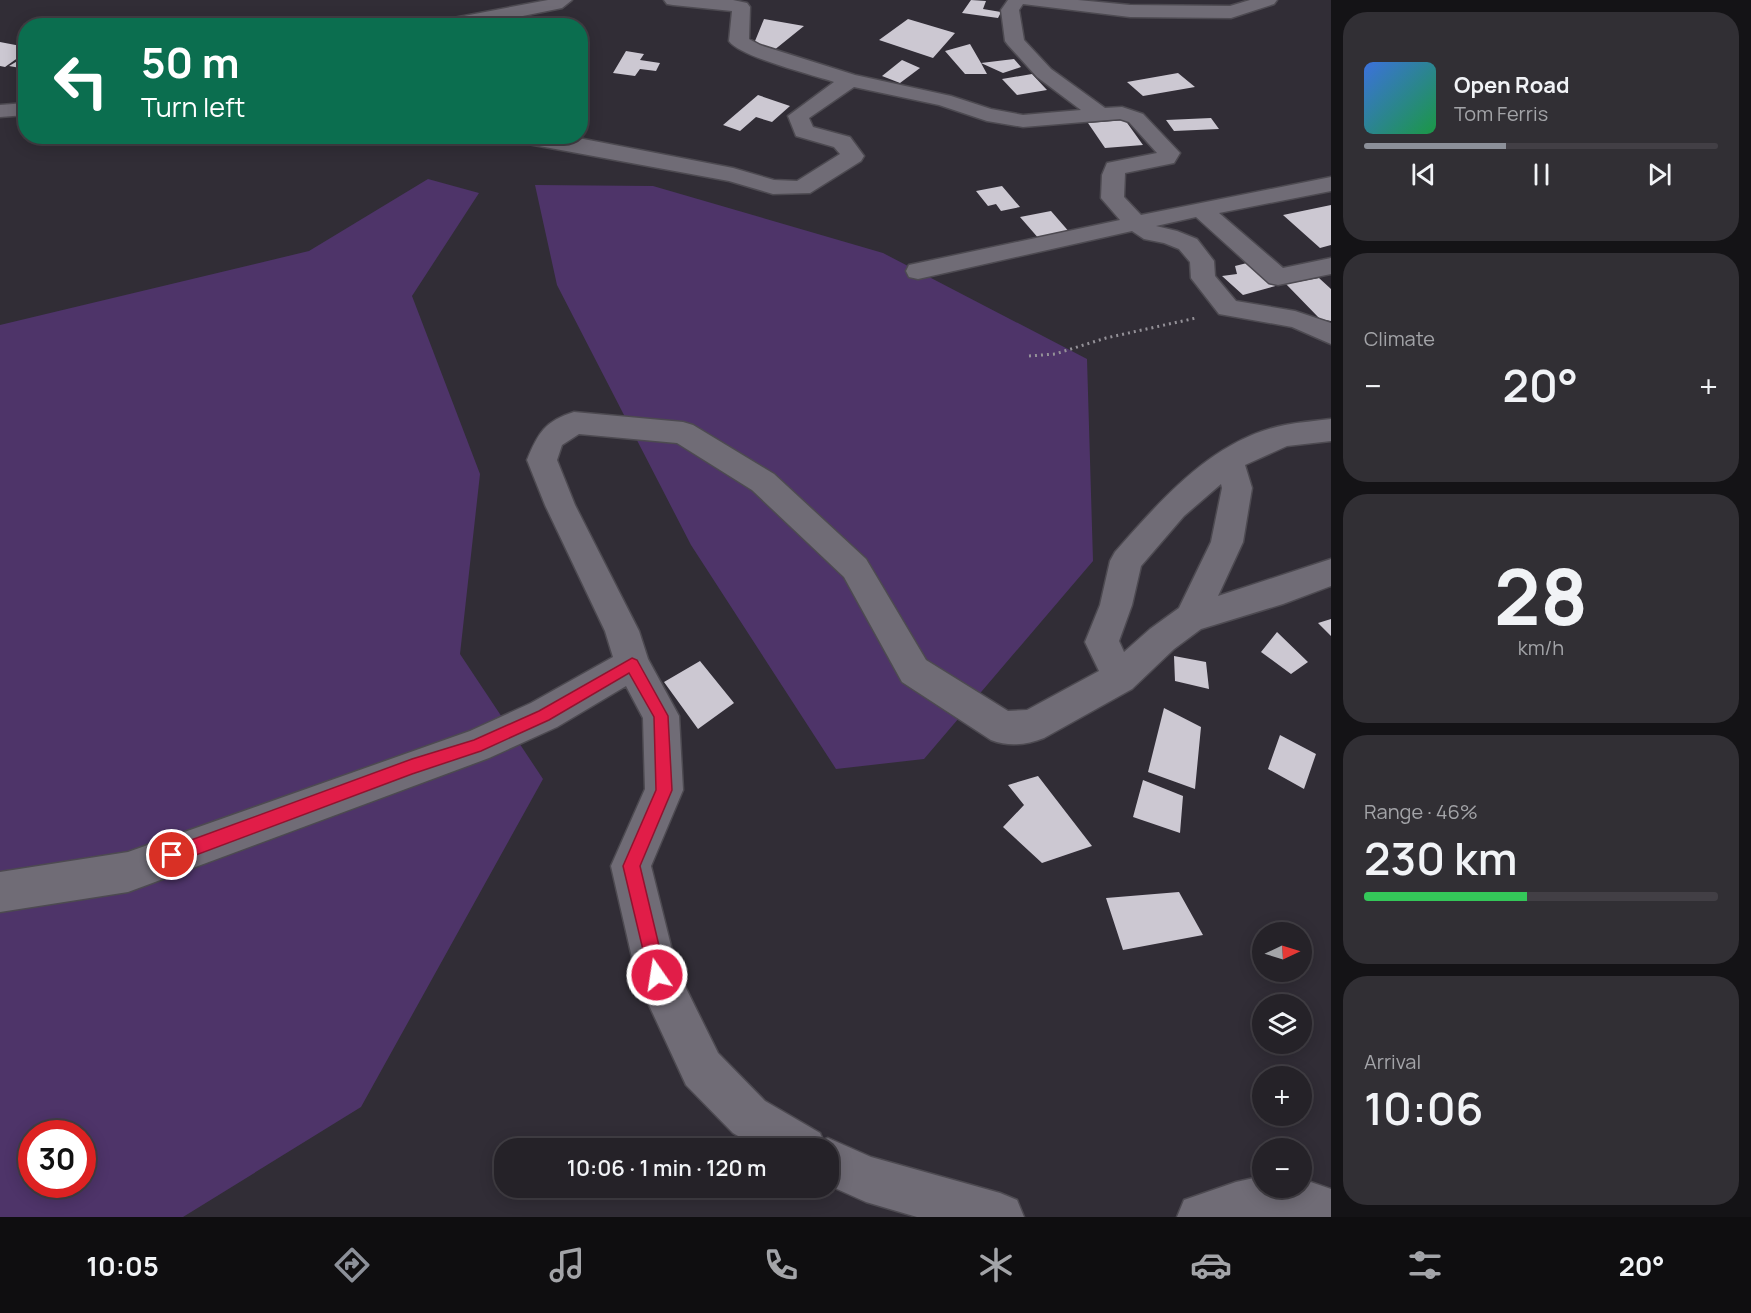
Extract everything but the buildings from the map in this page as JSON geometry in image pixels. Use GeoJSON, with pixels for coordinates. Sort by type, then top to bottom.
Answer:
{"type":"FeatureCollection","features":[{"type":"Feature","properties":{"kind":"street"},"geometry":{"type":"LineString","coordinates":[[484,18],[556,4],[563,0]]}},
{"type":"Feature","properties":{"kind":"street"},"geometry":{"type":"LineString","coordinates":[[674,0],[715,2],[741,7],[738,41],[743,45],[850,80],[944,100],[987,115],[1023,121],[1122,113],[1136,118],[1169,153],[1166,158],[1115,168],[1112,198],[1136,223],[1152,234],[1169,236],[1188,244],[1202,261],[1203,278],[1228,308],[1284,317],[1322,328],[1331,335]]}},
{"type":"Feature","properties":{"kind":"street"},"geometry":{"type":"LineString","coordinates":[[1017,0],[1010,10],[1015,41],[1044,73],[1100,114]]}},
{"type":"Feature","properties":{"kind":"street"},"geometry":{"type":"LineString","coordinates":[[1027,0],[1130,11],[1231,12],[1268,0]]}},
{"type":"Feature","properties":{"kind":"street"},"geometry":{"type":"LineString","coordinates":[[573,144],[734,176],[773,187],[802,188],[853,156],[842,142],[804,131],[798,116],[850,80]]}},
{"type":"Feature","properties":{"kind":"street"},"geometry":{"type":"LineString","coordinates":[[0,111],[18,110]]}},
{"type":"Feature","properties":{"kind":"street"},"geometry":{"type":"LineString","coordinates":[[918,271],[1202,209],[1331,184]]}},
{"type":"Feature","properties":{"kind":"street"},"geometry":{"type":"LineString","coordinates":[[1202,209],[1278,277],[1331,266]]}},
{"type":"Feature","properties":{"kind":"street"},"geometry":{"type":"LineString","coordinates":[[786,1138],[749,1116],[702,1069],[657,975],[631,866],[664,790],[661,716],[632,664],[622,631],[560,506],[542,460],[550,439],[574,423],[683,433],[763,482],[855,568],[914,670],[1004,728],[1031,726],[1120,678],[1162,639],[1191,618],[1283,590],[1331,572]]}},
{"type":"Feature","properties":{"kind":"street"},"geometry":{"type":"LineString","coordinates":[[1120,678],[1102,642],[1116,605],[1125,561],[1173,507],[1229,460],[1284,436],[1331,430]]}},
{"type":"Feature","properties":{"kind":"street"},"geometry":{"type":"LineString","coordinates":[[1191,618],[1227,542],[1238,488],[1229,460]]}},
{"type":"Feature","properties":{"kind":"street"},"geometry":{"type":"LineString","coordinates":[[0,892],[128,872],[412,767],[476,746],[544,715],[632,664]]}},
{"type":"Feature","properties":{"kind":"street"},"geometry":{"type":"LineString","coordinates":[[839,1166],[866,1179],[1000,1217]]}},
{"type":"Feature","properties":{"kind":"street"},"geometry":{"type":"LineString","coordinates":[[1201,1217],[1238,1204],[1272,1197],[1307,1203],[1331,1213]]}},
{"type":"Feature","properties":{"kind":"path"},"geometry":{"type":"LineString","coordinates":[[1029,356],[1055,354],[1106,338],[1204,316],[1228,308]]}},
{"type":"Feature","properties":{"kind":"shaded area"},"geometry":{"type":"Polygon","coordinates":[[[428,179],[479,193],[412,296],[480,474],[460,654],[543,779],[361,1107],[183,1217],[0,1217],[0,325],[309,251],[428,179]]]}},
{"type":"Feature","properties":{"kind":"shaded area"},"geometry":{"type":"Polygon","coordinates":[[[535,185],[653,186],[883,253],[1087,359],[1093,561],[924,759],[836,769],[691,545],[557,285],[535,185]]]}},
{"type":"Feature","properties":{"kind":"route"},"geometry":{"type":"LineString","coordinates":[[172,855],[412,767],[476,746],[544,715],[632,664],[661,716],[664,790],[631,866],[657,975]]}}]}
